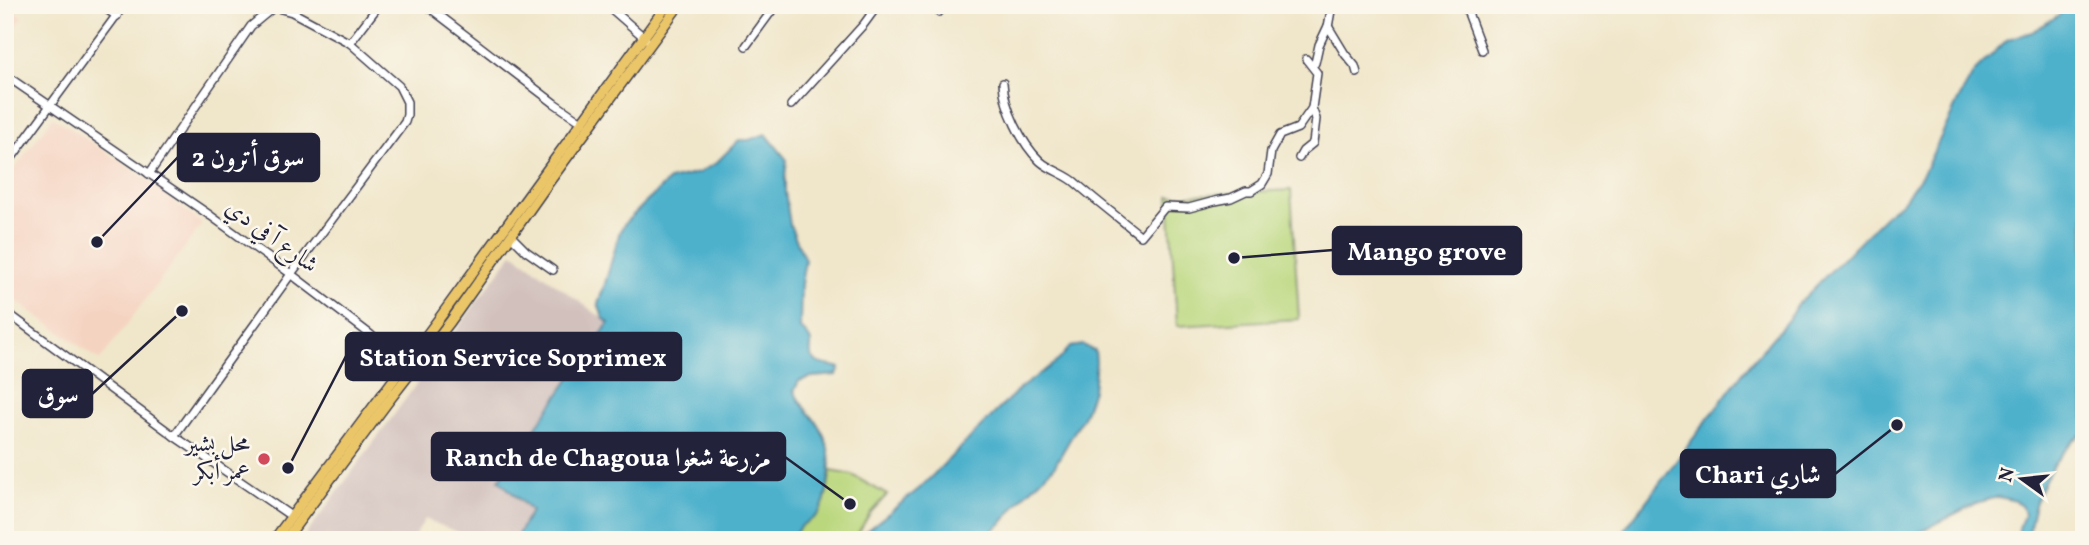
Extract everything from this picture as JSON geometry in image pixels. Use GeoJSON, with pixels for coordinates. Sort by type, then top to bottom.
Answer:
{"type":"FeatureCollection","features":[{"type":"Feature","properties":{"kind":"main road"},"geometry":{"type":"LineString","coordinates":[[285,540],[387,402],[407,370],[450,322],[647,41],[667,5]]}},
{"type":"Feature","properties":{"kind":"main road"},"geometry":{"type":"LineString","coordinates":[[274,540],[407,370],[583,122],[679,5]]}},
{"type":"Feature","properties":{"kind":"street"},"geometry":{"type":"LineString","coordinates":[[100,5],[117,16]]}},
{"type":"Feature","properties":{"kind":"street"},"geometry":{"type":"LineString","coordinates":[[5,167],[124,5]]}},
{"type":"Feature","properties":{"kind":"street"},"geometry":{"type":"LineString","coordinates":[[350,43],[379,5]]}},
{"type":"Feature","properties":{"kind":"street"},"geometry":{"type":"LineString","coordinates":[[426,5],[583,122]]}},
{"type":"Feature","properties":{"kind":"street"},"geometry":{"type":"LineString","coordinates":[[607,5],[647,41]]}},
{"type":"Feature","properties":{"kind":"street"},"geometry":{"type":"LineString","coordinates":[[746,46],[776,5]]}},
{"type":"Feature","properties":{"kind":"street"},"geometry":{"type":"LineString","coordinates":[[791,105],[878,5]]}},
{"type":"Feature","properties":{"kind":"street"},"geometry":{"type":"LineString","coordinates":[[939,12],[946,5]]}},
{"type":"Feature","properties":{"kind":"street"},"geometry":{"type":"LineString","coordinates":[[1315,63],[1319,45],[1328,28],[1332,5]]}},
{"type":"Feature","properties":{"kind":"street"},"geometry":{"type":"LineString","coordinates":[[1465,5],[1482,50]]}},
{"type":"Feature","properties":{"kind":"street"},"geometry":{"type":"LineString","coordinates":[[149,174],[251,26],[274,8],[292,12],[350,43],[399,86],[407,102],[405,122],[174,436]]}},
{"type":"Feature","properties":{"kind":"street"},"geometry":{"type":"LineString","coordinates":[[1328,28],[1355,66],[1357,73]]}},
{"type":"Feature","properties":{"kind":"street"},"geometry":{"type":"LineString","coordinates":[[1003,83],[1003,91],[1026,146],[1040,161],[1075,181],[1141,236],[1165,207],[1189,208],[1231,198],[1262,184],[1268,174],[1271,151],[1280,135],[1298,128],[1312,108],[1317,73],[1306,59]]}},
{"type":"Feature","properties":{"kind":"street","name":"شارع آ في دي"},"geometry":{"type":"LineString","coordinates":[[5,75],[291,274],[371,335],[407,370]]}},
{"type":"Feature","properties":{"kind":"street"},"geometry":{"type":"LineString","coordinates":[[1299,158],[1313,143],[1316,119],[1312,108]]}},
{"type":"Feature","properties":{"kind":"street"},"geometry":{"type":"LineString","coordinates":[[511,236],[526,251],[553,270]]}},
{"type":"Feature","properties":{"kind":"street"},"geometry":{"type":"LineString","coordinates":[[5,311],[174,436],[291,516]]}},
{"type":"Feature","properties":{"kind":"shaded area"},"geometry":{"type":"Polygon","coordinates":[[[7,6],[23,17],[5,41],[5,8],[7,6]]]}},
{"type":"Feature","properties":{"kind":"shaded area"},"geometry":{"type":"Polygon","coordinates":[[[53,117],[144,177],[202,224],[100,360],[5,293],[5,182],[53,117]]]}},
{"type":"Feature","properties":{"kind":"shaded area"},"geometry":{"type":"Polygon","coordinates":[[[513,253],[609,323],[499,480],[531,511],[515,540],[477,540],[425,519],[412,540],[302,540],[513,253]]]}},
{"type":"Feature","properties":{"kind":"green space"},"geometry":{"type":"Polygon","coordinates":[[[1291,190],[1299,319],[1177,326],[1169,196],[1291,190]]]}},
{"type":"Feature","properties":{"kind":"green space"},"geometry":{"type":"Polygon","coordinates":[[[831,471],[852,475],[887,495],[870,513],[854,540],[793,540],[800,527],[823,506],[831,471]]]}},
{"type":"Feature","properties":{"kind":"water"},"geometry":{"type":"Polygon","coordinates":[[[2066,5],[2084,5],[2084,432],[2062,454],[2045,480],[2034,509],[2029,540],[2018,540],[2024,515],[2022,507],[2016,501],[1998,497],[1976,503],[1905,540],[1617,540],[1744,371],[1788,320],[1796,306],[1904,200],[1924,172],[1974,72],[2008,39],[2032,32],[2059,15],[2066,5]]]}},
{"type":"Feature","properties":{"kind":"water"},"geometry":{"type":"Polygon","coordinates":[[[766,134],[787,160],[785,192],[790,225],[805,260],[801,284],[800,328],[810,340],[814,360],[840,368],[837,375],[799,381],[794,391],[819,426],[828,447],[829,476],[820,511],[802,525],[793,540],[515,540],[531,511],[499,480],[609,323],[603,318],[598,303],[620,231],[669,180],[698,173],[716,163],[739,140],[749,140],[766,134]]]}},
{"type":"Feature","properties":{"kind":"water"},"geometry":{"type":"Polygon","coordinates":[[[1083,345],[1095,351],[1096,362],[1093,390],[1084,415],[1054,467],[1025,495],[1001,524],[980,540],[857,540],[920,488],[1019,389],[1059,360],[1070,347],[1083,345]]]}},
{"type":"Feature","properties":{"kind":"place","name":"سوق أترون 2"},"geometry":{"type":"Point","coordinates":[97,242]}},
{"type":"Feature","properties":{"kind":"place","name":"Mango grove"},"geometry":{"type":"Point","coordinates":[1234,258]}},
{"type":"Feature","properties":{"kind":"place","name":"سوق"},"geometry":{"type":"Point","coordinates":[182,311]}},
{"type":"Feature","properties":{"kind":"place","name":"Chari شاري"},"geometry":{"type":"Point","coordinates":[1897,425]}},
{"type":"Feature","properties":{"kind":"place","name":"محل بشير عمر أبكر"},"geometry":{"type":"Point","coordinates":[264,459]}},
{"type":"Feature","properties":{"kind":"place","name":"Station Service Soprimex"},"geometry":{"type":"Point","coordinates":[288,468]}},
{"type":"Feature","properties":{"kind":"place","name":"Ranch de Chagoua مزرعة شغوا"},"geometry":{"type":"Point","coordinates":[850,504]}}]}
